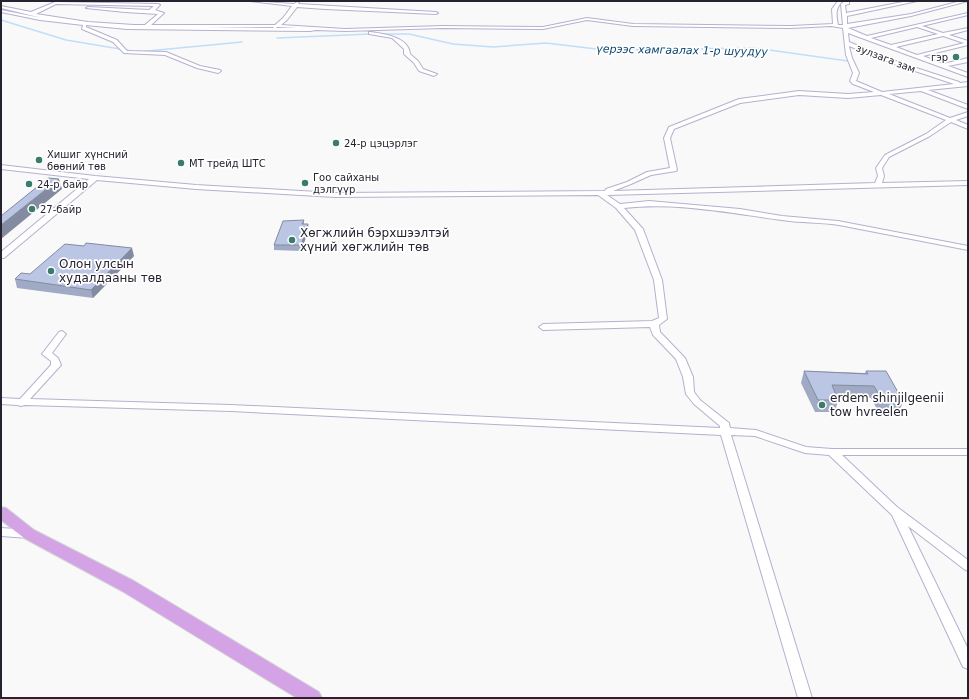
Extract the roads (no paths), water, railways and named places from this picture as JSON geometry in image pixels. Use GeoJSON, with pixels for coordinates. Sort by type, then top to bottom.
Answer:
{"type":"FeatureCollection","features":[{"type":"Feature","properties":{"kind":"main road"},"geometry":{"type":"LineString","coordinates":[[1,512],[29,534],[128,586],[306,696]]}},
{"type":"Feature","properties":{"kind":"street"},"geometry":{"type":"LineString","coordinates":[[50,1],[55,3],[155,4],[158,5],[151,11],[159,12]]}},
{"type":"Feature","properties":{"kind":"street"},"geometry":{"type":"LineString","coordinates":[[252,1],[295,6],[436,13]]}},
{"type":"Feature","properties":{"kind":"street"},"geometry":{"type":"LineString","coordinates":[[1,11],[40,19],[84,24],[170,29],[274,28],[298,1]]}},
{"type":"Feature","properties":{"kind":"street"},"geometry":{"type":"LineString","coordinates":[[836,25],[833,12],[838,2],[841,1]]}},
{"type":"Feature","properties":{"kind":"street"},"geometry":{"type":"LineString","coordinates":[[844,15],[915,1]]}},
{"type":"Feature","properties":{"kind":"street"},"geometry":{"type":"LineString","coordinates":[[846,27],[894,18],[966,1]]}},
{"type":"Feature","properties":{"kind":"street","name":"зулзага зам"},"geometry":{"type":"LineString","coordinates":[[849,2],[843,4],[847,43],[896,63],[961,84]]}},
{"type":"Feature","properties":{"kind":"street"},"geometry":{"type":"LineString","coordinates":[[31,14],[55,3]]}},
{"type":"Feature","properties":{"kind":"street"},"geometry":{"type":"LineString","coordinates":[[64,5],[103,10],[159,12]]}},
{"type":"Feature","properties":{"kind":"street"},"geometry":{"type":"LineString","coordinates":[[1,7],[31,14],[88,23],[146,26],[350,30],[443,27],[543,28],[586,19],[633,25],[791,27],[836,25],[846,27],[868,37],[968,75]]}},
{"type":"Feature","properties":{"kind":"street"},"geometry":{"type":"LineString","coordinates":[[146,26],[162,14],[159,12]]}},
{"type":"Feature","properties":{"kind":"street"},"geometry":{"type":"LineString","coordinates":[[868,37],[968,14]]}},
{"type":"Feature","properties":{"kind":"street"},"geometry":{"type":"LineString","coordinates":[[894,18],[968,44]]}},
{"type":"Feature","properties":{"kind":"street"},"geometry":{"type":"LineString","coordinates":[[84,24],[84,28],[115,41],[126,52],[166,54],[199,66],[218,70]]}},
{"type":"Feature","properties":{"kind":"street"},"geometry":{"type":"LineString","coordinates":[[892,46],[968,29]]}},
{"type":"Feature","properties":{"kind":"street"},"geometry":{"type":"LineString","coordinates":[[350,30],[394,38],[407,49],[407,54],[416,62],[421,70],[434,74]]}},
{"type":"Feature","properties":{"kind":"street"},"geometry":{"type":"LineString","coordinates":[[847,43],[846,51],[849,62],[856,73],[853,81],[860,86],[968,127]]}},
{"type":"Feature","properties":{"kind":"street"},"geometry":{"type":"LineString","coordinates":[[918,56],[968,44]]}},
{"type":"Feature","properties":{"kind":"street"},"geometry":{"type":"LineString","coordinates":[[945,65],[968,60]]}},
{"type":"Feature","properties":{"kind":"street"},"geometry":{"type":"LineString","coordinates":[[600,193],[629,183],[649,173],[674,170],[667,138],[671,128],[739,101],[799,93],[848,96],[882,94],[961,84],[968,85]]}},
{"type":"Feature","properties":{"kind":"street"},"geometry":{"type":"LineString","coordinates":[[922,89],[968,107]]}},
{"type":"Feature","properties":{"kind":"street"},"geometry":{"type":"LineString","coordinates":[[878,185],[881,176],[879,168],[886,156],[928,135],[950,120],[968,114]]}},
{"type":"Feature","properties":{"kind":"street"},"geometry":{"type":"LineString","coordinates":[[1,167],[95,178],[196,187],[335,195],[600,193],[968,183]]}},
{"type":"Feature","properties":{"kind":"street"},"geometry":{"type":"LineString","coordinates":[[1,256],[95,178]]}},
{"type":"Feature","properties":{"kind":"street"},"geometry":{"type":"LineString","coordinates":[[543,327],[654,324],[663,319],[658,280],[639,229],[619,206],[600,193]]}},
{"type":"Feature","properties":{"kind":"street"},"geometry":{"type":"LineString","coordinates":[[619,206],[649,203],[740,211],[782,218],[838,223],[968,248]]}},
{"type":"Feature","properties":{"kind":"street"},"geometry":{"type":"LineString","coordinates":[[654,324],[656,333],[680,358],[688,377],[689,392],[697,402],[725,425],[725,432],[805,698]]}},
{"type":"Feature","properties":{"kind":"street"},"geometry":{"type":"LineString","coordinates":[[21,403],[56,365],[55,360],[47,354],[62,334]]}},
{"type":"Feature","properties":{"kind":"street"},"geometry":{"type":"LineString","coordinates":[[1,401],[21,403],[231,408],[756,433],[805,450],[832,452],[968,452]]}},
{"type":"Feature","properties":{"kind":"street"},"geometry":{"type":"LineString","coordinates":[[832,452],[891,507],[968,566]]}},
{"type":"Feature","properties":{"kind":"street"},"geometry":{"type":"LineString","coordinates":[[891,507],[896,513],[968,663]]}},
{"type":"Feature","properties":{"kind":"street"},"geometry":{"type":"LineString","coordinates":[[1,532],[29,534]]}},
{"type":"Feature","properties":{"kind":"waterway","name":"үерээс хамгаалах 1-р шуудуу"},"geometry":{"type":"LineString","coordinates":[[1,20],[66,40],[132,51]]}},
{"type":"Feature","properties":{"kind":"waterway","name":"үерээс хамгаалах 1-р шуудуу"},"geometry":{"type":"LineString","coordinates":[[277,38],[371,34]]}},
{"type":"Feature","properties":{"kind":"waterway","name":"үерээс хамгаалах 1-р шуудуу"},"geometry":{"type":"LineString","coordinates":[[380,34],[409,34],[453,44],[493,47],[546,43],[605,50],[754,48],[848,61]]}},
{"type":"Feature","properties":{"kind":"waterway","name":"үерээс хамгаалах 1-р шуудуу"},"geometry":{"type":"LineString","coordinates":[[137,52],[242,42]]}},
{"type":"Feature","properties":{"kind":"place","name":"гэр"},"geometry":{"type":"Point","coordinates":[956,57]}},
{"type":"Feature","properties":{"kind":"place","name":"24-р цэцэрлэг"},"geometry":{"type":"Point","coordinates":[336,143]}},
{"type":"Feature","properties":{"kind":"place","name":"Хишиг хүнсний бөөний төв"},"geometry":{"type":"Point","coordinates":[39,160]}},
{"type":"Feature","properties":{"kind":"place","name":"МТ трейд ШТС"},"geometry":{"type":"Point","coordinates":[181,163]}},
{"type":"Feature","properties":{"kind":"place","name":"Гоо сайханы дэлгүүр"},"geometry":{"type":"Point","coordinates":[305,183]}},
{"type":"Feature","properties":{"kind":"place","name":"24-р байр"},"geometry":{"type":"Point","coordinates":[29,184]}},
{"type":"Feature","properties":{"kind":"place","name":"27-байр"},"geometry":{"type":"Point","coordinates":[32,209]}},
{"type":"Feature","properties":{"kind":"place","name":"Хөгжлийн бэрхшээлтэй хүний хөгжлийн төв"},"geometry":{"type":"Point","coordinates":[292,240]}},
{"type":"Feature","properties":{"kind":"place","name":"Олон улсын худалдааны төв"},"geometry":{"type":"Point","coordinates":[51,271]}},
{"type":"Feature","properties":{"kind":"place","name":"erdem shinjilgeenii tow hvreelen"},"geometry":{"type":"Point","coordinates":[822,405]}}]}
